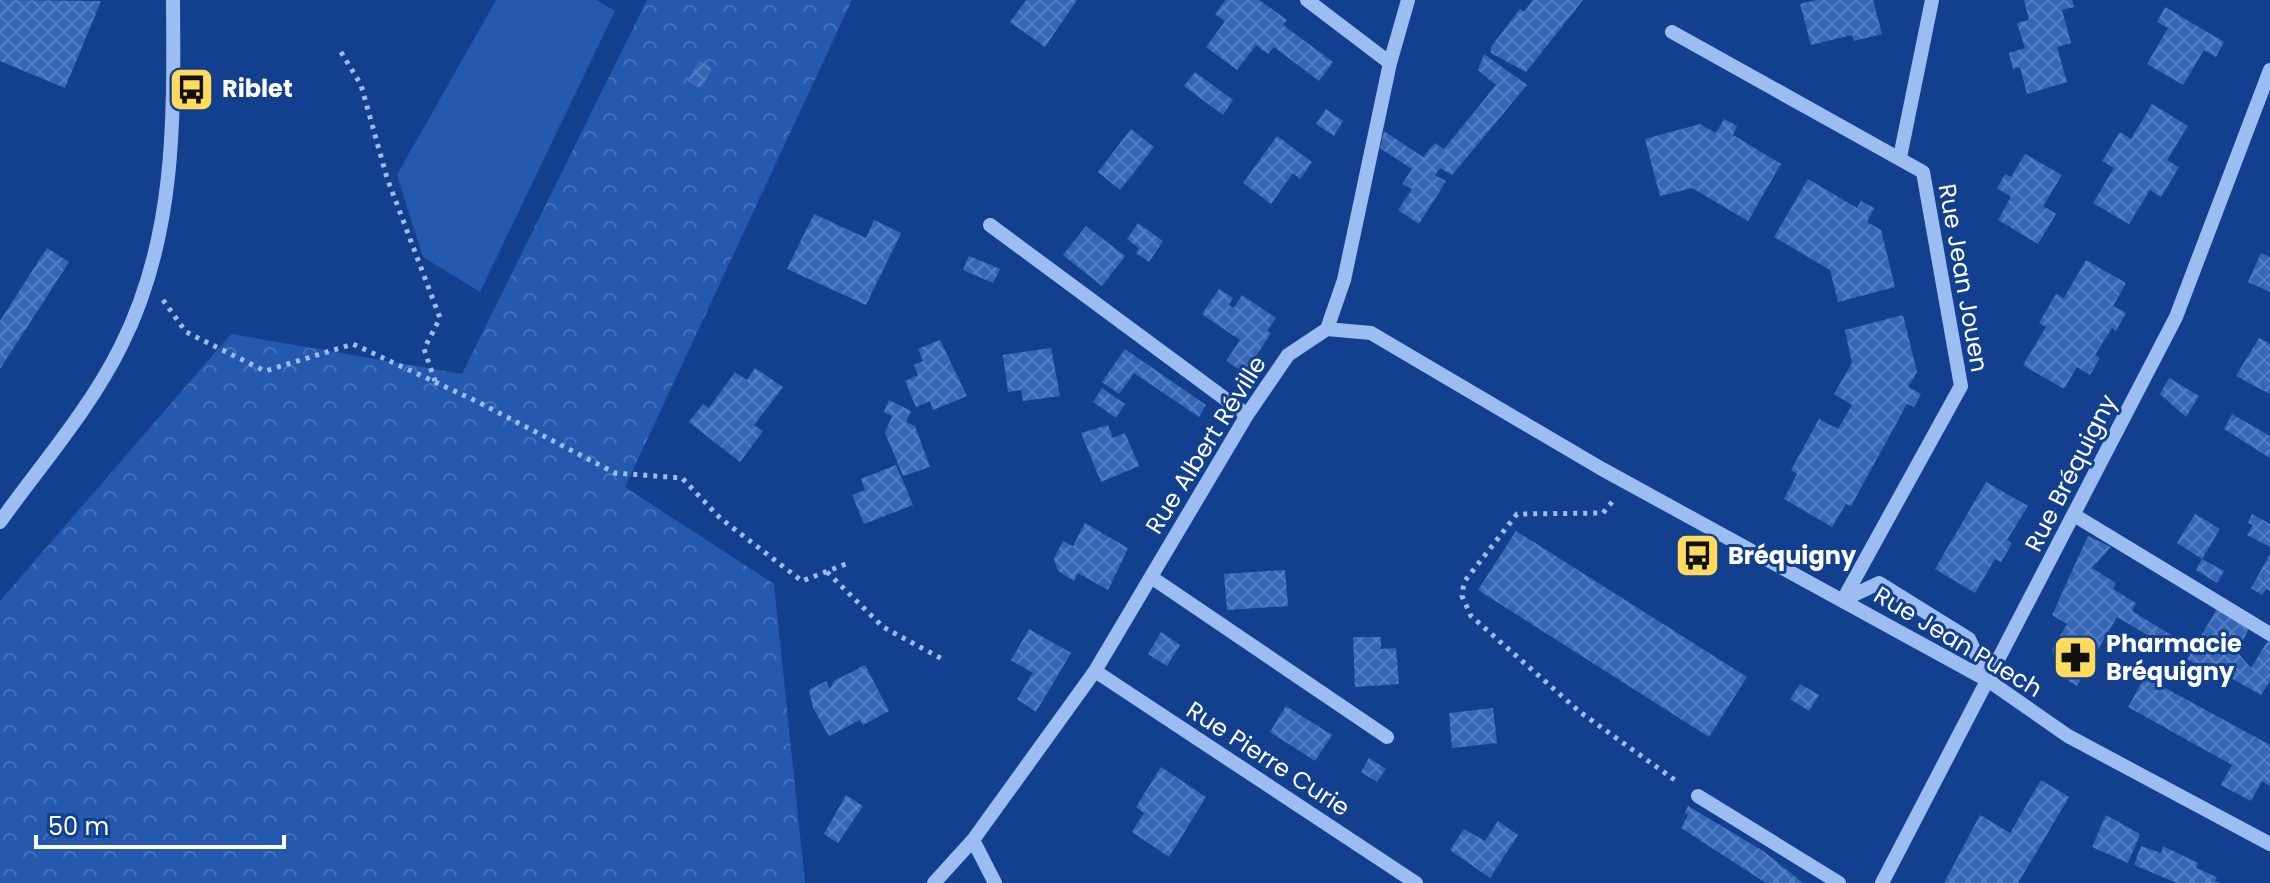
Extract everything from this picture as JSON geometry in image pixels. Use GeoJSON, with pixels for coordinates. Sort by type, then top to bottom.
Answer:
{"type":"FeatureCollection","features":[{"type":"Feature","properties":{"kind":"street"},"geometry":{"type":"LineString","coordinates":[[0,522],[121,348],[149,280],[172,163],[173,0]]}},
{"type":"Feature","properties":{"kind":"street"},"geometry":{"type":"LineString","coordinates":[[1307,0],[1390,63]]}},
{"type":"Feature","properties":{"kind":"street"},"geometry":{"type":"LineString","coordinates":[[1327,329],[1344,280],[1390,63],[1408,0]]}},
{"type":"Feature","properties":{"kind":"street"},"geometry":{"type":"LineString","coordinates":[[1900,157],[1932,0]]}},
{"type":"Feature","properties":{"kind":"street","name":"Rue Jean Jouen"},"geometry":{"type":"LineString","coordinates":[[1672,32],[1923,172],[1961,386],[1843,600]]}},
{"type":"Feature","properties":{"kind":"street","name":"Rue Bréquigny"},"geometry":{"type":"LineString","coordinates":[[1882,883],[2176,317],[2270,70]]}},
{"type":"Feature","properties":{"kind":"street"},"geometry":{"type":"LineString","coordinates":[[990,225],[1247,415]]}},
{"type":"Feature","properties":{"kind":"street","name":"Rue Albert Réville"},"geometry":{"type":"LineString","coordinates":[[934,883],[973,840],[1095,671],[1247,415],[1288,355],[1327,329]]}},
{"type":"Feature","properties":{"kind":"street","name":"Rue Jean Puech"},"geometry":{"type":"LineString","coordinates":[[1327,329],[1371,333],[1627,482],[1989,681],[2068,736],[2270,844]]}},
{"type":"Feature","properties":{"kind":"street"},"geometry":{"type":"LineString","coordinates":[[2074,515],[2270,634]]}},
{"type":"Feature","properties":{"kind":"street"},"geometry":{"type":"LineString","coordinates":[[1151,577],[1387,737]]}},
{"type":"Feature","properties":{"kind":"street"},"geometry":{"type":"LineString","coordinates":[[1843,600],[1879,583],[1969,639],[1989,681]]}},
{"type":"Feature","properties":{"kind":"street","name":"Rue Pierre Curie"},"geometry":{"type":"LineString","coordinates":[[1095,671],[1416,883]]}},
{"type":"Feature","properties":{"kind":"street"},"geometry":{"type":"LineString","coordinates":[[1698,796],[1839,883]]}},
{"type":"Feature","properties":{"kind":"street"},"geometry":{"type":"LineString","coordinates":[[973,840],[995,883]]}},
{"type":"Feature","properties":{"kind":"path"},"geometry":{"type":"LineString","coordinates":[[341,52],[361,85],[387,178],[440,318],[424,349],[435,382]]}},
{"type":"Feature","properties":{"kind":"path"},"geometry":{"type":"LineString","coordinates":[[149,280],[186,332],[265,371],[353,344],[615,473],[682,478],[720,518],[802,581],[851,562]]}},
{"type":"Feature","properties":{"kind":"path"},"geometry":{"type":"LineString","coordinates":[[1627,482],[1603,513],[1517,514],[1464,582],[1462,596],[1471,616],[1580,712],[1698,796]]}},
{"type":"Feature","properties":{"kind":"path"},"geometry":{"type":"LineString","coordinates":[[827,572],[883,627],[946,661]]}},
{"type":"Feature","properties":{"kind":"green space"},"geometry":{"type":"Polygon","coordinates":[[[496,0],[596,0],[615,11],[480,292],[423,257],[397,175],[496,0]]]}},
{"type":"Feature","properties":{"kind":"green space"},"geometry":{"type":"Polygon","coordinates":[[[647,0],[852,0],[625,487],[774,584],[805,883],[0,883],[0,601],[231,334],[462,374],[647,0]]]}},
{"type":"Feature","properties":{"kind":"building"},"geometry":{"type":"Polygon","coordinates":[[[0,0],[101,1],[65,88],[0,61],[0,0]]]}},
{"type":"Feature","properties":{"kind":"building"},"geometry":{"type":"Polygon","coordinates":[[[1026,0],[1077,0],[1045,47],[1010,22],[1026,0]]]}},
{"type":"Feature","properties":{"kind":"building"},"geometry":{"type":"Polygon","coordinates":[[[1226,0],[1259,0],[1287,20],[1283,25],[1333,62],[1319,81],[1274,47],[1268,54],[1256,45],[1237,70],[1206,47],[1225,21],[1215,14],[1226,0]]]}},
{"type":"Feature","properties":{"kind":"building"},"geometry":{"type":"Polygon","coordinates":[[[1533,0],[1583,0],[1526,72],[1491,53],[1491,47],[1520,9],[1524,12],[1533,0]]]}},
{"type":"Feature","properties":{"kind":"building"},"geometry":{"type":"Polygon","coordinates":[[[1816,0],[1873,0],[1882,34],[1854,41],[1852,35],[1811,45],[1800,4],[1816,0]]]}},
{"type":"Feature","properties":{"kind":"building"},"geometry":{"type":"Polygon","coordinates":[[[2024,0],[2072,0],[2074,7],[2062,10],[2071,43],[2057,47],[2067,82],[2027,94],[2020,67],[2013,69],[2009,53],[2025,48],[2017,23],[2029,20],[2024,0]]]}},
{"type":"Feature","properties":{"kind":"building"},"geometry":{"type":"Polygon","coordinates":[[[2165,7],[2224,42],[2216,57],[2204,50],[2183,85],[2147,64],[2168,28],[2157,22],[2165,7]]]}},
{"type":"Feature","properties":{"kind":"building"},"geometry":{"type":"Polygon","coordinates":[[[1484,54],[1527,85],[1452,175],[1440,168],[1435,175],[1446,181],[1419,224],[1398,210],[1412,189],[1402,184],[1412,169],[1380,148],[1384,131],[1423,157],[1435,143],[1444,149],[1496,85],[1478,70],[1484,54]]]}},
{"type":"Feature","properties":{"kind":"building"},"geometry":{"type":"Polygon","coordinates":[[[699,61],[712,68],[701,89],[688,81],[699,61]]]}},
{"type":"Feature","properties":{"kind":"building"},"geometry":{"type":"Polygon","coordinates":[[[1195,72],[1233,100],[1223,115],[1184,86],[1195,72]]]}},
{"type":"Feature","properties":{"kind":"building"},"geometry":{"type":"Polygon","coordinates":[[[2152,104],[2188,126],[2167,160],[2179,167],[2169,184],[2161,197],[2150,190],[2129,224],[2093,203],[2114,168],[2102,161],[2120,132],[2131,139],[2152,104]]]}},
{"type":"Feature","properties":{"kind":"building"},"geometry":{"type":"Polygon","coordinates":[[[1326,109],[1343,121],[1334,136],[1316,124],[1326,109]]]}},
{"type":"Feature","properties":{"kind":"building"},"geometry":{"type":"Polygon","coordinates":[[[1724,119],[1737,126],[1733,135],[1781,164],[1748,221],[1692,188],[1660,196],[1645,139],[1700,124],[1716,133],[1724,119]]]}},
{"type":"Feature","properties":{"kind":"building"},"geometry":{"type":"Polygon","coordinates":[[[1131,129],[1154,147],[1120,190],[1098,172],[1131,129]]]}},
{"type":"Feature","properties":{"kind":"building"},"geometry":{"type":"Polygon","coordinates":[[[1277,136],[1312,162],[1300,179],[1293,173],[1271,204],[1243,183],[1277,136]]]}},
{"type":"Feature","properties":{"kind":"building"},"geometry":{"type":"Polygon","coordinates":[[[2025,154],[2062,175],[2043,206],[2056,214],[2038,244],[1998,220],[2011,197],[1997,188],[2005,174],[2011,177],[2025,154]]]}},
{"type":"Feature","properties":{"kind":"building"},"geometry":{"type":"Polygon","coordinates":[[[1808,179],[1857,208],[1861,201],[1874,208],[1867,222],[1881,230],[1895,287],[1838,302],[1830,270],[1774,237],[1808,179]]]}},
{"type":"Feature","properties":{"kind":"building"},"geometry":{"type":"Polygon","coordinates":[[[814,214],[866,238],[874,220],[901,233],[866,305],[787,269],[814,214]]]}},
{"type":"Feature","properties":{"kind":"building"},"geometry":{"type":"Polygon","coordinates":[[[1138,223],[1163,241],[1149,262],[1136,253],[1139,248],[1127,239],[1138,223]]]}},
{"type":"Feature","properties":{"kind":"building"},"geometry":{"type":"Polygon","coordinates":[[[1086,226],[1125,256],[1102,286],[1063,255],[1086,226]]]}},
{"type":"Feature","properties":{"kind":"building"},"geometry":{"type":"Polygon","coordinates":[[[47,248],[69,262],[0,369],[0,321],[47,248]]]}},
{"type":"Feature","properties":{"kind":"building"},"geometry":{"type":"Polygon","coordinates":[[[2261,253],[2270,257],[2270,292],[2248,282],[2261,253]]]}},
{"type":"Feature","properties":{"kind":"building"},"geometry":{"type":"Polygon","coordinates":[[[969,256],[1000,269],[993,283],[963,270],[969,256]]]}},
{"type":"Feature","properties":{"kind":"building"},"geometry":{"type":"Polygon","coordinates":[[[2086,260],[2126,283],[2113,306],[2126,313],[2116,331],[2112,328],[2095,355],[2100,358],[2090,375],[2077,367],[2064,389],[2023,365],[2046,327],[2039,323],[2056,294],[2064,298],[2086,260]]]}},
{"type":"Feature","properties":{"kind":"building"},"geometry":{"type":"Polygon","coordinates":[[[1219,289],[1233,298],[1229,305],[1234,308],[1242,295],[1276,318],[1267,331],[1271,333],[1245,373],[1226,361],[1240,340],[1202,314],[1219,289]]]}},
{"type":"Feature","properties":{"kind":"building"},"geometry":{"type":"Polygon","coordinates":[[[1903,315],[1917,372],[1908,387],[1921,394],[1914,407],[1907,404],[1851,506],[1846,504],[1832,527],[1784,499],[1797,474],[1791,470],[1819,419],[1838,429],[1852,405],[1834,394],[1852,363],[1845,330],[1903,315]]]}},
{"type":"Feature","properties":{"kind":"building"},"geometry":{"type":"Polygon","coordinates":[[[2259,338],[2270,344],[2270,394],[2236,376],[2259,338]]]}},
{"type":"Feature","properties":{"kind":"building"},"geometry":{"type":"Polygon","coordinates":[[[940,340],[967,396],[933,410],[930,401],[916,407],[905,381],[918,375],[914,365],[923,361],[918,349],[940,340]]]}},
{"type":"Feature","properties":{"kind":"building"},"geometry":{"type":"Polygon","coordinates":[[[1051,348],[1060,396],[1023,401],[1021,390],[1008,392],[1003,355],[1051,348]]]}},
{"type":"Feature","properties":{"kind":"building"},"geometry":{"type":"Polygon","coordinates":[[[1125,349],[1206,405],[1199,417],[1134,373],[1119,394],[1102,382],[1125,349]]]}},
{"type":"Feature","properties":{"kind":"building"},"geometry":{"type":"Polygon","coordinates":[[[755,368],[783,387],[754,425],[763,431],[740,462],[689,422],[703,404],[709,408],[735,372],[747,380],[755,368]]]}},
{"type":"Feature","properties":{"kind":"building"},"geometry":{"type":"Polygon","coordinates":[[[2169,378],[2199,396],[2186,417],[2160,394],[2169,378]]]}},
{"type":"Feature","properties":{"kind":"building"},"geometry":{"type":"Polygon","coordinates":[[[1102,388],[1125,404],[1116,418],[1093,402],[1102,388]]]}},
{"type":"Feature","properties":{"kind":"building"},"geometry":{"type":"Polygon","coordinates":[[[889,400],[911,411],[906,422],[915,426],[930,467],[903,476],[885,433],[892,416],[884,412],[889,400]]]}},
{"type":"Feature","properties":{"kind":"building"},"geometry":{"type":"Polygon","coordinates":[[[2232,414],[2270,436],[2270,458],[2224,429],[2232,414]]]}},
{"type":"Feature","properties":{"kind":"building"},"geometry":{"type":"Polygon","coordinates":[[[1108,425],[1113,438],[1125,433],[1139,466],[1101,482],[1081,433],[1108,425]]]}},
{"type":"Feature","properties":{"kind":"building"},"geometry":{"type":"Polygon","coordinates":[[[896,465],[913,505],[864,524],[852,495],[865,490],[861,479],[896,465]]]}},
{"type":"Feature","properties":{"kind":"building"},"geometry":{"type":"Polygon","coordinates":[[[1986,482],[2028,506],[2007,540],[2012,543],[2001,562],[1995,559],[1975,593],[1935,569],[1986,482]]]}},
{"type":"Feature","properties":{"kind":"building"},"geometry":{"type":"Polygon","coordinates":[[[2195,514],[2220,529],[2202,559],[2177,543],[2195,514]]]}},
{"type":"Feature","properties":{"kind":"building"},"geometry":{"type":"Polygon","coordinates":[[[2252,514],[2270,524],[2270,547],[2247,535],[2253,525],[2248,523],[2252,514]]]}},
{"type":"Feature","properties":{"kind":"building"},"geometry":{"type":"Polygon","coordinates":[[[1085,523],[1128,548],[1108,590],[1078,573],[1074,581],[1058,571],[1054,559],[1063,541],[1073,546],[1085,523]]]}},
{"type":"Feature","properties":{"kind":"building"},"geometry":{"type":"Polygon","coordinates":[[[1516,531],[1747,677],[1709,737],[1478,590],[1516,531]]]}},
{"type":"Feature","properties":{"kind":"building"},"geometry":{"type":"Polygon","coordinates":[[[2088,536],[2111,547],[2092,568],[2116,583],[2113,589],[2136,603],[2132,611],[2184,643],[2178,653],[2117,617],[2077,686],[2059,675],[2052,649],[2067,624],[2052,615],[2088,536]]]}},
{"type":"Feature","properties":{"kind":"building"},"geometry":{"type":"Polygon","coordinates":[[[2270,554],[2270,591],[2266,589],[2262,595],[2251,588],[2270,554]]]}},
{"type":"Feature","properties":{"kind":"building"},"geometry":{"type":"Polygon","coordinates":[[[2202,559],[2224,571],[2217,583],[2196,570],[2202,559]]]}},
{"type":"Feature","properties":{"kind":"building"},"geometry":{"type":"Polygon","coordinates":[[[1285,570],[1288,606],[1227,610],[1224,574],[1285,570]]]}},
{"type":"Feature","properties":{"kind":"building"},"geometry":{"type":"Polygon","coordinates":[[[2217,609],[2249,627],[2238,653],[2251,668],[2270,637],[2270,681],[2261,695],[2210,666],[2207,671],[2187,659],[2217,609]]]}},
{"type":"Feature","properties":{"kind":"building"},"geometry":{"type":"Polygon","coordinates":[[[1029,629],[1071,653],[1036,712],[1017,699],[1033,673],[1011,660],[1029,629]]]}},
{"type":"Feature","properties":{"kind":"building"},"geometry":{"type":"Polygon","coordinates":[[[1161,632],[1180,645],[1167,666],[1148,654],[1161,632]]]}},
{"type":"Feature","properties":{"kind":"building"},"geometry":{"type":"Polygon","coordinates":[[[1353,637],[1381,637],[1381,649],[1396,648],[1399,684],[1355,687],[1353,637]]]}},
{"type":"Feature","properties":{"kind":"building"},"geometry":{"type":"Polygon","coordinates":[[[865,665],[889,711],[863,725],[860,720],[829,736],[813,708],[809,690],[826,681],[830,689],[834,681],[865,665]]]}},
{"type":"Feature","properties":{"kind":"building"},"geometry":{"type":"Polygon","coordinates":[[[2145,677],[2270,745],[2270,786],[2262,781],[2251,801],[2221,785],[2232,765],[2128,707],[2145,677]]]}},
{"type":"Feature","properties":{"kind":"building"},"geometry":{"type":"Polygon","coordinates":[[[1800,684],[1819,695],[1809,711],[1790,699],[1800,684]]]}},
{"type":"Feature","properties":{"kind":"building"},"geometry":{"type":"Polygon","coordinates":[[[1286,706],[1332,735],[1315,761],[1270,732],[1286,706]]]}},
{"type":"Feature","properties":{"kind":"building"},"geometry":{"type":"Polygon","coordinates":[[[1493,708],[1497,743],[1452,748],[1449,713],[1493,708]]]}},
{"type":"Feature","properties":{"kind":"building"},"geometry":{"type":"Polygon","coordinates":[[[1369,758],[1386,769],[1377,782],[1361,772],[1369,758]]]}},
{"type":"Feature","properties":{"kind":"building"},"geometry":{"type":"Polygon","coordinates":[[[1161,767],[1206,797],[1169,857],[1132,832],[1144,813],[1136,807],[1161,767]]]}},
{"type":"Feature","properties":{"kind":"building"},"geometry":{"type":"Polygon","coordinates":[[[2041,780],[2069,797],[2018,883],[1944,883],[1980,815],[2010,833],[2041,780]]]}},
{"type":"Feature","properties":{"kind":"building"},"geometry":{"type":"Polygon","coordinates":[[[846,795],[863,806],[838,843],[824,834],[846,795]]]}},
{"type":"Feature","properties":{"kind":"building"},"geometry":{"type":"Polygon","coordinates":[[[1688,806],[1763,851],[1803,883],[1766,883],[1681,828],[1688,815],[1685,813],[1688,806]]]}},
{"type":"Feature","properties":{"kind":"building"},"geometry":{"type":"Polygon","coordinates":[[[2106,815],[2140,834],[2128,863],[2092,847],[2106,815]]]}},
{"type":"Feature","properties":{"kind":"building"},"geometry":{"type":"Polygon","coordinates":[[[1498,821],[1518,835],[1490,878],[1450,850],[1464,829],[1485,841],[1498,821]]]}},
{"type":"Feature","properties":{"kind":"building"},"geometry":{"type":"Polygon","coordinates":[[[2141,846],[2161,853],[2163,846],[2198,863],[2196,868],[2217,877],[2215,881],[2221,883],[2177,883],[2134,865],[2141,846]]]}},
{"type":"Feature","properties":{"kind":"place","name":"Riblet"},"geometry":{"type":"Point","coordinates":[191,89]}},
{"type":"Feature","properties":{"kind":"place","name":"Bréquigny"},"geometry":{"type":"Point","coordinates":[1697,556]}},
{"type":"Feature","properties":{"kind":"place","name":"Pharmacie Bréquigny"},"geometry":{"type":"Point","coordinates":[2075,658]}}]}
